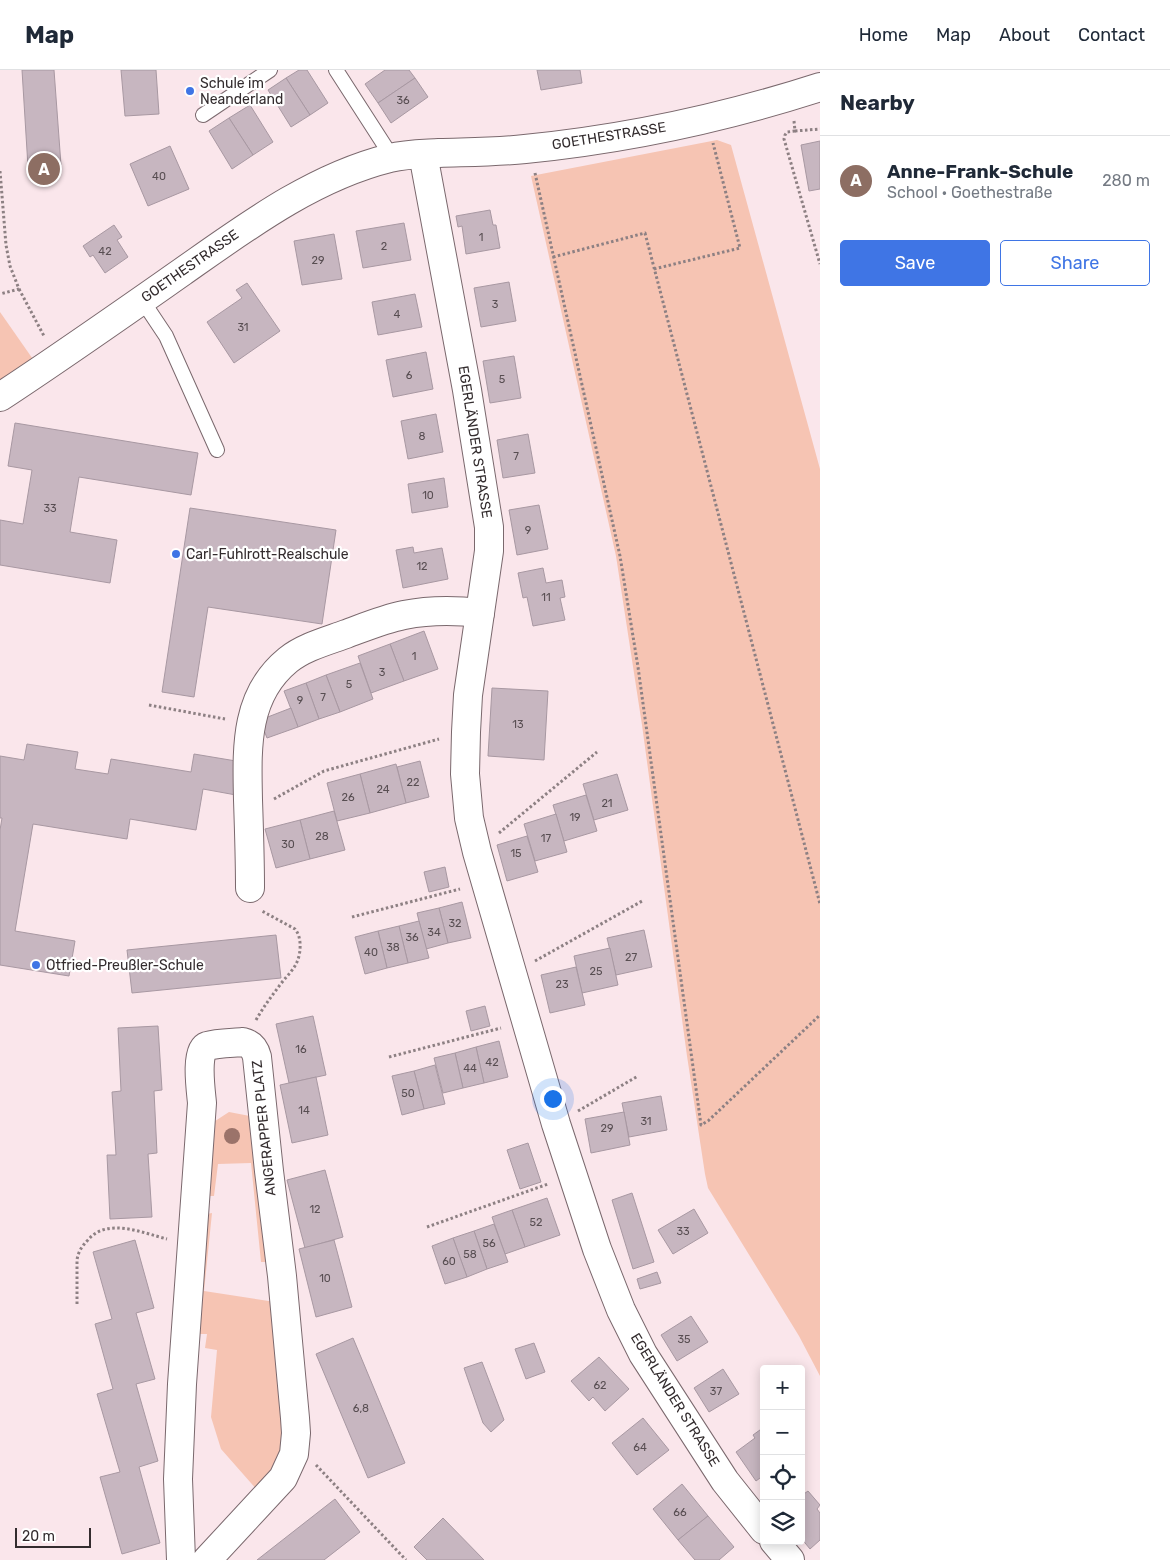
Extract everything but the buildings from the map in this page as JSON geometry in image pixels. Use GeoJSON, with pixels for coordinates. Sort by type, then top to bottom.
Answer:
{"type":"FeatureCollection","features":[{"type":"Feature","properties":{"kind":"street","name":"GOETHESTRASSE"},"geometry":{"type":"LineString","coordinates":[[0,398],[242,230],[302,194],[358,168],[392,157],[503,151],[610,138],[707,119],[792,96],[820,86]]}},
{"type":"Feature","properties":{"kind":"street","name":"EGERLÄNDER STRASSE"},"geometry":{"type":"LineString","coordinates":[[423,154],[467,390],[489,527],[489,551],[468,695],[466,732],[465,774],[469,818],[477,852],[572,1176],[597,1250],[622,1310],[643,1354],[725,1481],[760,1525]]}},
{"type":"Feature","properties":{"kind":"street"},"geometry":{"type":"LineString","coordinates":[[250,888],[248,750],[254,710],[262,690],[273,674],[301,651],[384,620],[431,611],[449,610],[480,613]]}},
{"type":"Feature","properties":{"kind":"street","name":"ANGERAPPER PLATZ"},"geometry":{"type":"LineString","coordinates":[[181,1560],[178,1479],[182,1384],[202,1103],[200,1055],[207,1046],[244,1042],[253,1048],[257,1057],[282,1276],[296,1447],[292,1462],[283,1478],[207,1560]]}},
{"type":"Feature","properties":{"kind":"street"},"geometry":{"type":"LineString","coordinates":[[777,1545],[790,1560]]}},
{"type":"Feature","properties":{"kind":"lane"},"geometry":{"type":"LineString","coordinates":[[203,115],[270,70]]}},
{"type":"Feature","properties":{"kind":"lane"},"geometry":{"type":"LineString","coordinates":[[336,70],[392,157]]}},
{"type":"Feature","properties":{"kind":"lane"},"geometry":{"type":"LineString","coordinates":[[142,300],[166,336],[217,450]]}},
{"type":"Feature","properties":{"kind":"path"},"geometry":{"type":"LineString","coordinates":[[792,96],[795,131]]}},
{"type":"Feature","properties":{"kind":"path"},"geometry":{"type":"LineString","coordinates":[[654,269],[740,248],[707,119]]}},
{"type":"Feature","properties":{"kind":"path"},"geometry":{"type":"LineString","coordinates":[[820,129],[787,132],[784,139],[820,264]]}},
{"type":"Feature","properties":{"kind":"path"},"geometry":{"type":"LineString","coordinates":[[532,148],[535,176],[620,556],[639,676],[701,1125],[708,1121],[820,1015]]}},
{"type":"Feature","properties":{"kind":"path"},"geometry":{"type":"LineString","coordinates":[[0,171],[6,244],[10,266],[56,360]]}},
{"type":"Feature","properties":{"kind":"path"},"geometry":{"type":"LineString","coordinates":[[553,257],[645,233],[820,904]]}},
{"type":"Feature","properties":{"kind":"path"},"geometry":{"type":"LineString","coordinates":[[0,294],[20,289]]}},
{"type":"Feature","properties":{"kind":"path"},"geometry":{"type":"LineString","coordinates":[[149,705],[251,724]]}},
{"type":"Feature","properties":{"kind":"path"},"geometry":{"type":"LineString","coordinates":[[248,813],[324,771],[466,732]]}},
{"type":"Feature","properties":{"kind":"path"},"geometry":{"type":"LineString","coordinates":[[477,852],[596,752]]}},
{"type":"Feature","properties":{"kind":"path"},"geometry":{"type":"LineString","coordinates":[[352,917],[485,882]]}},
{"type":"Feature","properties":{"kind":"path"},"geometry":{"type":"LineString","coordinates":[[512,974],[644,900]]}},
{"type":"Feature","properties":{"kind":"path"},"geometry":{"type":"LineString","coordinates":[[262,1009],[297,962],[300,941],[298,932],[295,929],[263,912]]}},
{"type":"Feature","properties":{"kind":"path"},"geometry":{"type":"LineString","coordinates":[[389,1057],[526,1022]]}},
{"type":"Feature","properties":{"kind":"path"},"geometry":{"type":"LineString","coordinates":[[556,1124],[638,1076]]}},
{"type":"Feature","properties":{"kind":"path"},"geometry":{"type":"LineString","coordinates":[[427,1227],[572,1176]]}},
{"type":"Feature","properties":{"kind":"path"},"geometry":{"type":"LineString","coordinates":[[77,1304],[78,1254],[82,1246],[96,1232],[106,1228],[127,1230],[192,1245]]}},
{"type":"Feature","properties":{"kind":"path"},"geometry":{"type":"LineString","coordinates":[[296,1447],[312,1461],[406,1560]]}},
{"type":"Feature","properties":{"kind":"shaded area"},"geometry":{"type":"Polygon","coordinates":[[[717,140],[731,145],[820,469],[820,1376],[799,1336],[708,1188],[687,1056],[642,725],[616,556],[531,176],[717,140]]]}},
{"type":"Feature","properties":{"kind":"shaded area"},"geometry":{"type":"Polygon","coordinates":[[[0,312],[37,365],[0,390],[0,312]]]}},
{"type":"Feature","properties":{"kind":"shaded area"},"geometry":{"type":"Polygon","coordinates":[[[229,1112],[255,1117],[270,1262],[261,1262],[251,1163],[218,1164],[214,1196],[203,1196],[209,1125],[229,1112]]]}},
{"type":"Feature","properties":{"kind":"shaded area"},"geometry":{"type":"Polygon","coordinates":[[[212,1213],[204,1291],[275,1302],[284,1456],[258,1491],[221,1449],[211,1417],[217,1350],[205,1348],[207,1334],[196,1334],[202,1215],[212,1213]]]}},
{"type":"Feature","properties":{"kind":"place","name":"Schule im Neanderland"},"geometry":{"type":"Point","coordinates":[190,91]}},
{"type":"Feature","properties":{"kind":"place","name":"Anne-Frank-Schule"},"geometry":{"type":"Point","coordinates":[44,169]}},
{"type":"Feature","properties":{"kind":"place","name":"Carl-Fuhlrott-Realschule"},"geometry":{"type":"Point","coordinates":[176,554]}},
{"type":"Feature","properties":{"kind":"place","name":"Otfried-Preußler-Schule"},"geometry":{"type":"Point","coordinates":[36,965]}}]}
